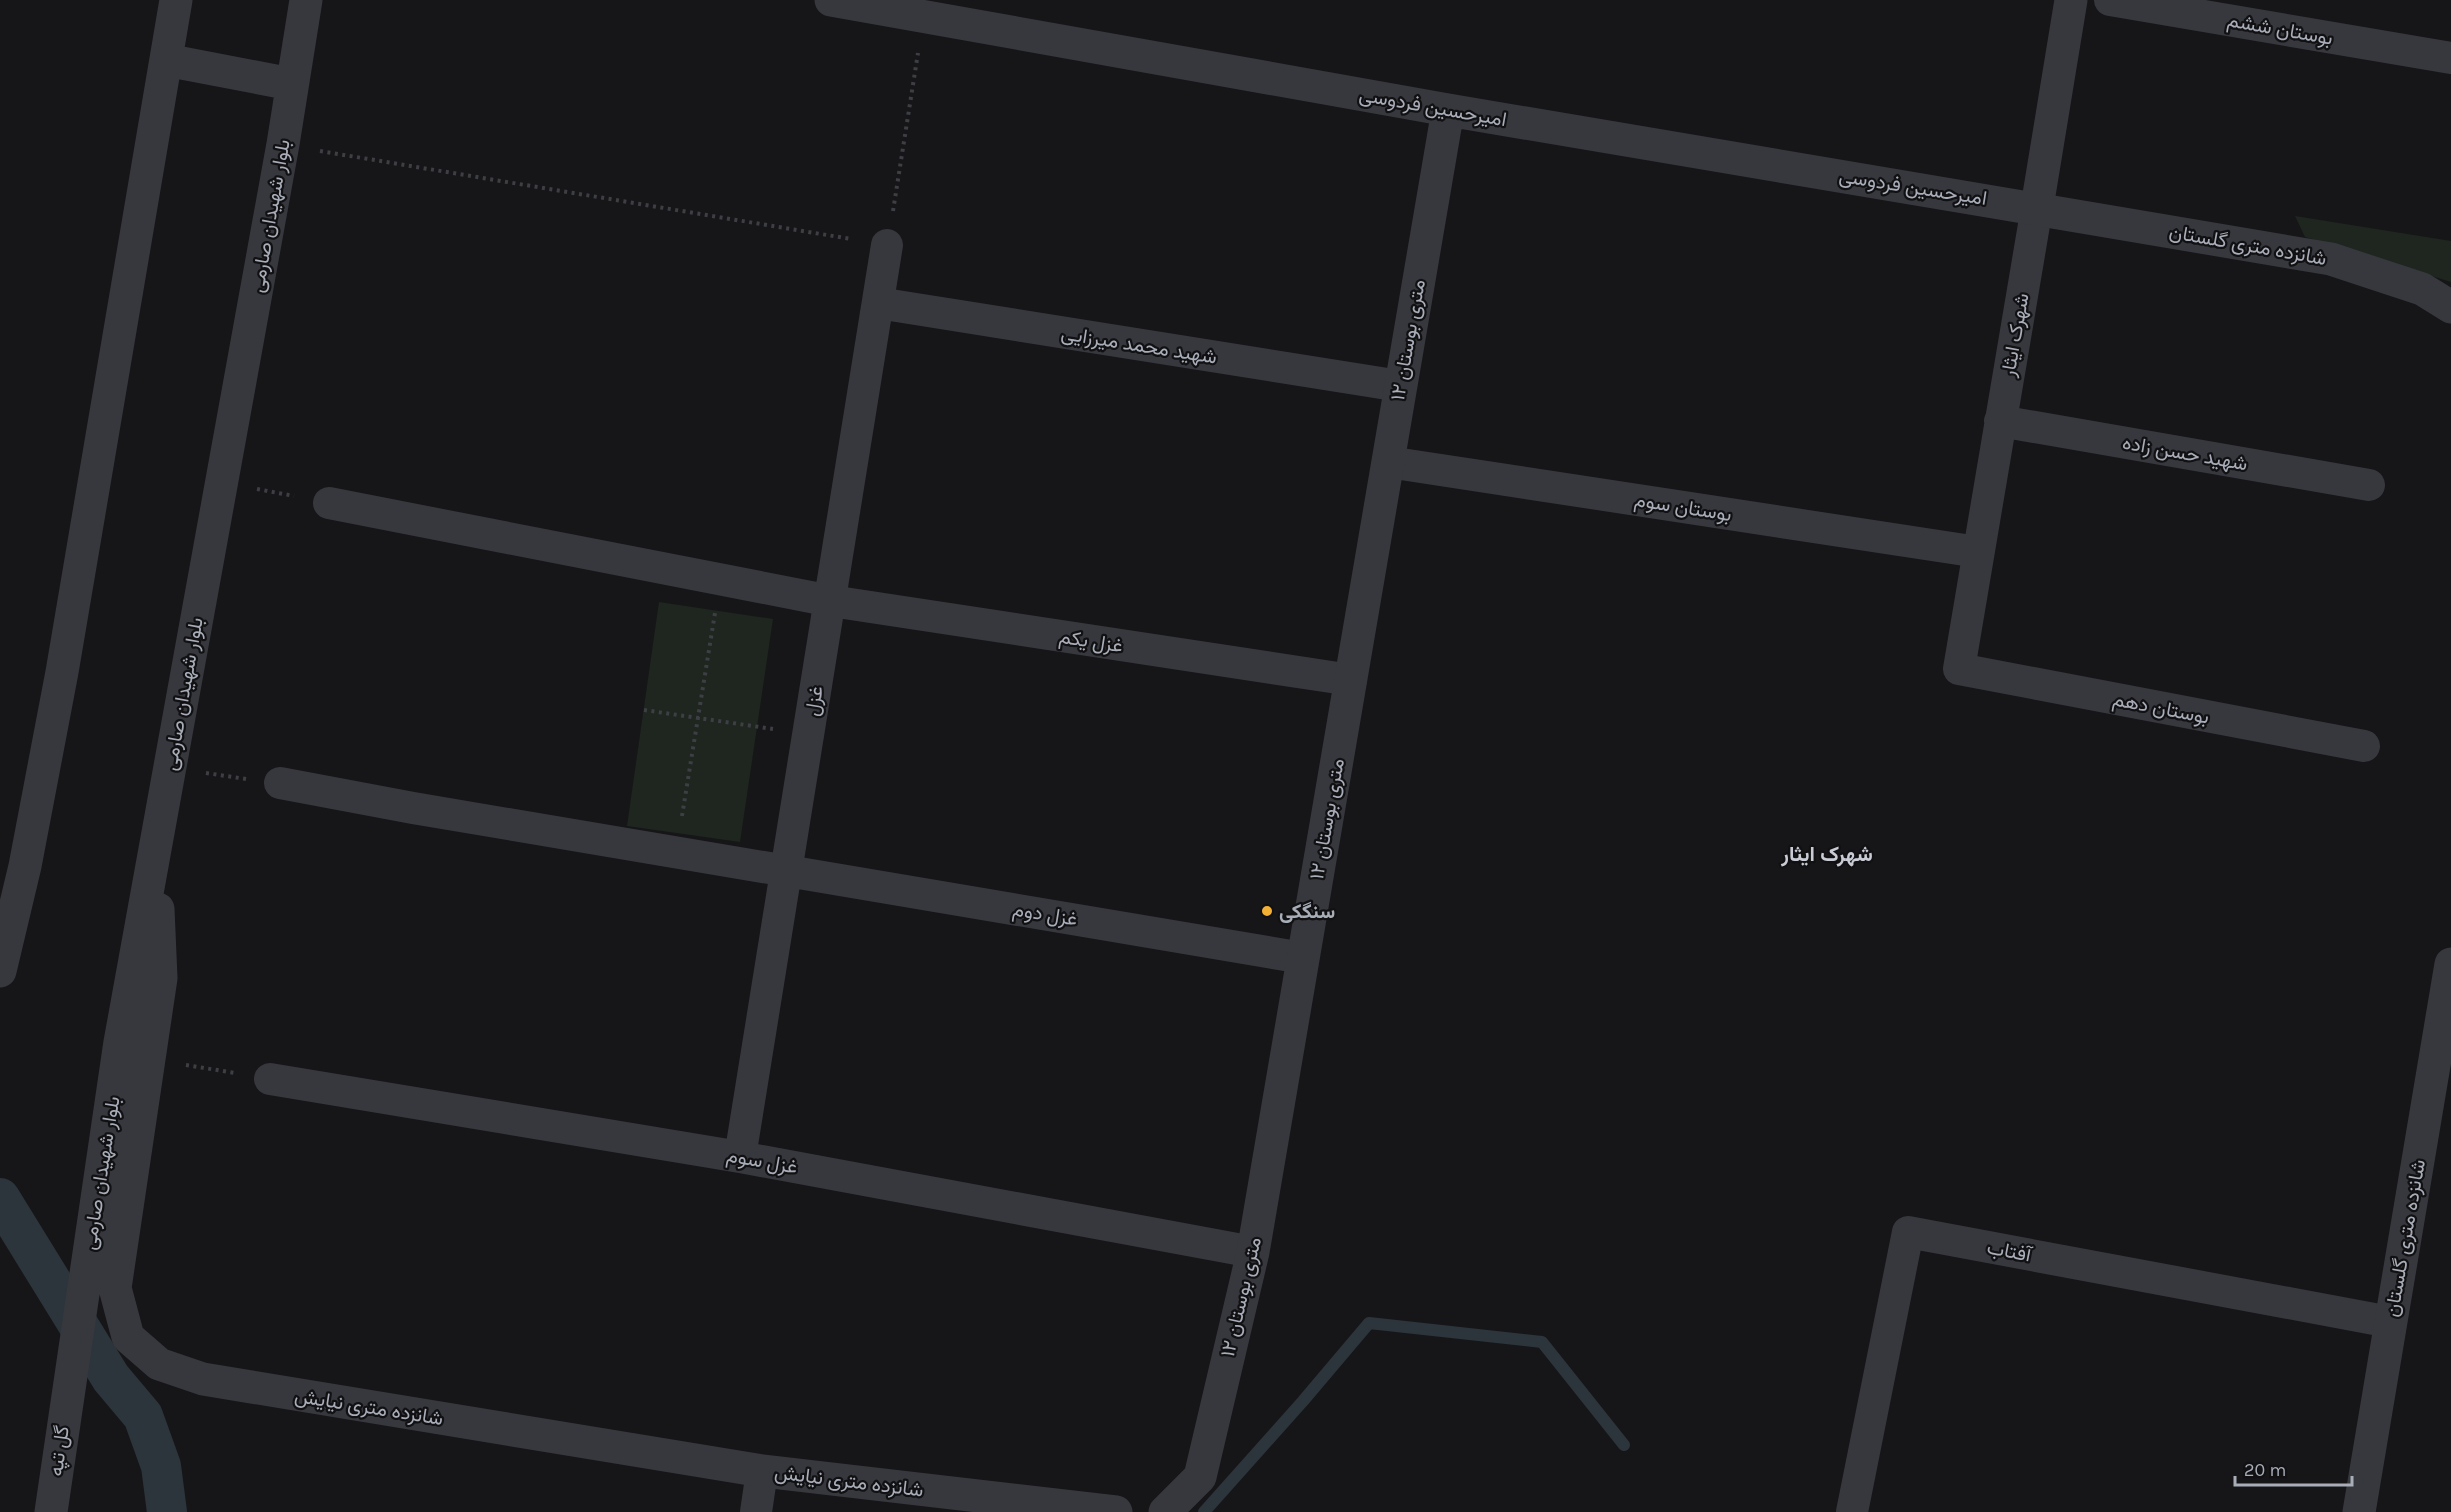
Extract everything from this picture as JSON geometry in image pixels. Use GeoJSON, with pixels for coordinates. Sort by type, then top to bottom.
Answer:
{"type":"FeatureCollection","features":[{"type":"Feature","properties":{"kind":"street"},"geometry":{"type":"LineString","coordinates":[[0,971],[25,866],[62,672],[176,0]]}},
{"type":"Feature","properties":{"kind":"street","name":"بلوار شهیدان صارمی"},"geometry":{"type":"LineString","coordinates":[[68,1390],[120,1042],[283,144],[306,0]]}},
{"type":"Feature","properties":{"kind":"street","name":"امیرحسین فردوسی"},"geometry":{"type":"LineString","coordinates":[[831,0],[925,8],[1448,110],[2037,207]]}},
{"type":"Feature","properties":{"kind":"street","name":"شهرک ایثار"},"geometry":{"type":"LineString","coordinates":[[1959,669],[2071,0]]}},
{"type":"Feature","properties":{"kind":"street","name":"بوستان ششم"},"geometry":{"type":"LineString","coordinates":[[2110,0],[2451,58]]}},
{"type":"Feature","properties":{"kind":"street"},"geometry":{"type":"LineString","coordinates":[[166,60],[291,84]]}},
{"type":"Feature","properties":{"kind":"street","name":"۱۲ متری بوستان"},"geometry":{"type":"LineString","coordinates":[[1165,1512],[1200,1477],[1253,1252],[1448,110]]}},
{"type":"Feature","properties":{"kind":"street","name":"شانزده متری گلستان"},"geometry":{"type":"LineString","coordinates":[[2037,207],[2331,259],[2422,289],[2451,308]]}},
{"type":"Feature","properties":{"kind":"street","name":"غزل"},"geometry":{"type":"LineString","coordinates":[[740,1157],[888,245]]}},
{"type":"Feature","properties":{"kind":"street","name":"شهید محمد میرزایی"},"geometry":{"type":"LineString","coordinates":[[878,303],[1400,386]]}},
{"type":"Feature","properties":{"kind":"street","name":"شهید حسن زاده"},"geometry":{"type":"LineString","coordinates":[[2000,421],[2369,485]]}},
{"type":"Feature","properties":{"kind":"street","name":"بوستان سوم"},"geometry":{"type":"LineString","coordinates":[[1388,462],[1978,552]]}},
{"type":"Feature","properties":{"kind":"street","name":"غزل یکم"},"geometry":{"type":"LineString","coordinates":[[329,502],[831,601],[1351,680]]}},
{"type":"Feature","properties":{"kind":"street","name":"بوستان دهم"},"geometry":{"type":"LineString","coordinates":[[1959,669],[2364,746]]}},
{"type":"Feature","properties":{"kind":"street","name":"غزل دوم"},"geometry":{"type":"LineString","coordinates":[[280,783],[676,853],[1303,958]]}},
{"type":"Feature","properties":{"kind":"street","name":"شانزده متری نیایش"},"geometry":{"type":"LineString","coordinates":[[156,843],[160,978],[115,1288],[128,1337],[159,1364],[203,1379],[762,1471],[1116,1512]]}},
{"type":"Feature","properties":{"kind":"street","name":"شانزده متری گلستان"},"geometry":{"type":"LineString","coordinates":[[2359,1512],[2451,964]]}},
{"type":"Feature","properties":{"kind":"street","name":"غزل سوم"},"geometry":{"type":"LineString","coordinates":[[270,1079],[740,1157],[1253,1252]]}},
{"type":"Feature","properties":{"kind":"street","name":"آفتاب"},"geometry":{"type":"LineString","coordinates":[[1852,1512],[1908,1232],[2390,1323]]}},
{"type":"Feature","properties":{"kind":"street","name":"گل تپه"},"geometry":{"type":"LineString","coordinates":[[51,1512],[68,1390]]}},
{"type":"Feature","properties":{"kind":"street"},"geometry":{"type":"LineString","coordinates":[[756,1512],[762,1471]]}},
{"type":"Feature","properties":{"kind":"path"},"geometry":{"type":"LineString","coordinates":[[283,144],[421,169],[888,245],[925,8]]}},
{"type":"Feature","properties":{"kind":"path"},"geometry":{"type":"LineString","coordinates":[[221,483],[329,502]]}},
{"type":"Feature","properties":{"kind":"path"},"geometry":{"type":"LineString","coordinates":[[676,853],[720,580]]}},
{"type":"Feature","properties":{"kind":"path"},"geometry":{"type":"LineString","coordinates":[[644,710],[809,735]]}},
{"type":"Feature","properties":{"kind":"path"},"geometry":{"type":"LineString","coordinates":[[169,768],[280,783]]}},
{"type":"Feature","properties":{"kind":"path"},"geometry":{"type":"LineString","coordinates":[[150,1059],[270,1079]]}},
{"type":"Feature","properties":{"kind":"shaded area"},"geometry":{"type":"Polygon","coordinates":[[[2295,216],[2451,241],[2451,282],[2305,237],[2295,216]]]}},
{"type":"Feature","properties":{"kind":"shaded area"},"geometry":{"type":"Polygon","coordinates":[[[659,602],[773,619],[740,842],[627,826],[659,602]]]}},
{"type":"Feature","properties":{"kind":"waterway"},"geometry":{"type":"LineString","coordinates":[[0,1198],[111,1378],[143,1416],[161,1466],[167,1512]]}},
{"type":"Feature","properties":{"kind":"waterway"},"geometry":{"type":"LineString","coordinates":[[1204,1512],[1369,1323],[1542,1342],[1624,1445]]}},
{"type":"Feature","properties":{"kind":"place","name":"سنگکی"},"geometry":{"type":"Point","coordinates":[1267,911]}},
{"type":"Feature","properties":{"kind":"district","name":"شهرک ایثار"},"geometry":{"type":"Point","coordinates":[1827,854]}}]}
